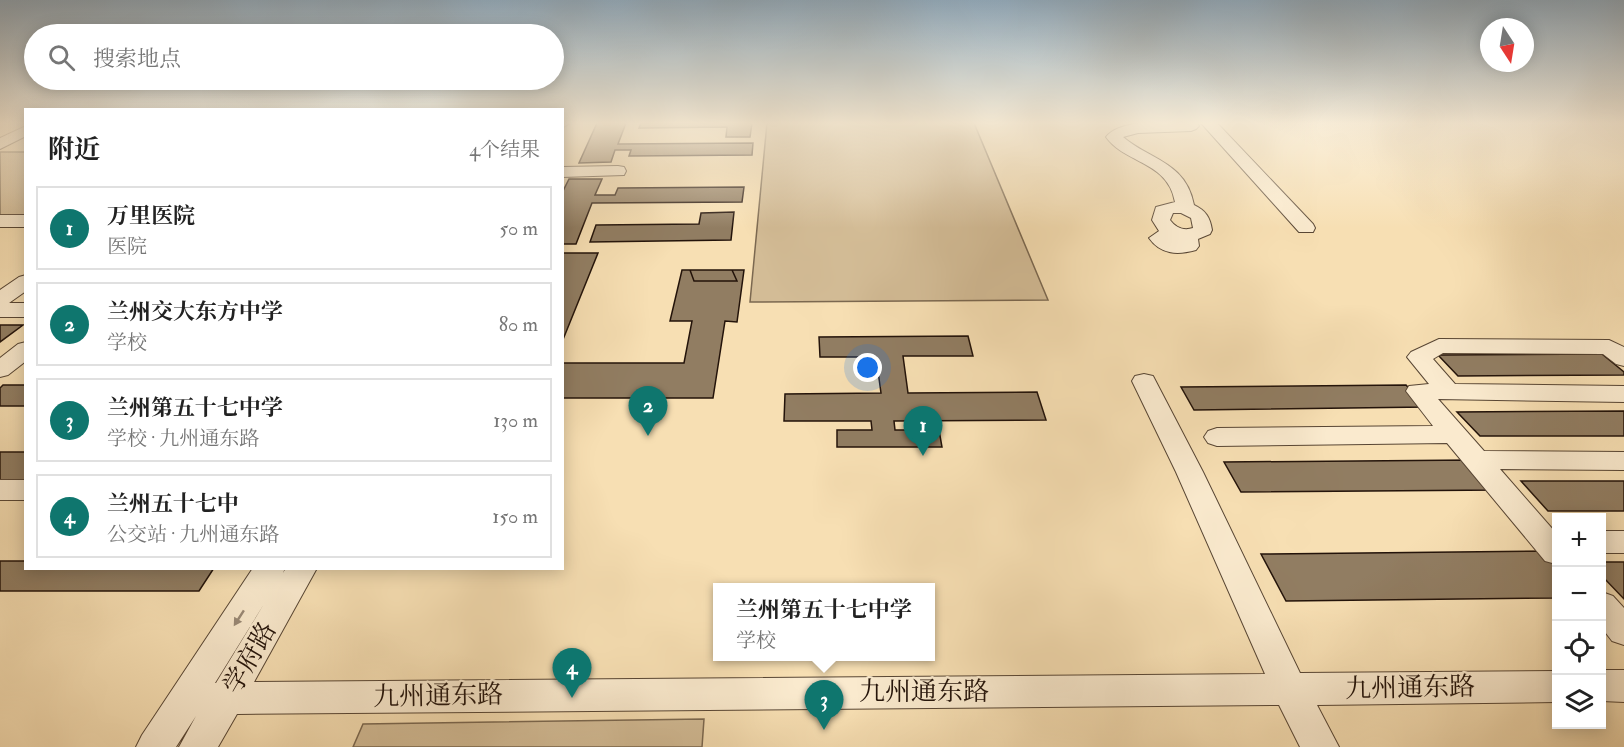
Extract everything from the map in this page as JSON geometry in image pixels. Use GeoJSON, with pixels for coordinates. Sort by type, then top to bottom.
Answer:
{"type":"FeatureCollection","features":[{"type":"Feature","properties":{"kind":"street"},"geometry":{"type":"LineString","coordinates":[[1147,158],[1179,184],[1185,196],[1185,207]]}},
{"type":"Feature","properties":{"kind":"street"},"geometry":{"type":"LineString","coordinates":[[1232,158],[1306,228]]}},
{"type":"Feature","properties":{"kind":"street"},"geometry":{"type":"LineString","coordinates":[[564,172],[618,171]]}},
{"type":"Feature","properties":{"kind":"street"},"geometry":{"type":"LineString","coordinates":[[1185,207],[1201,218],[1203,230],[1196,234],[1179,235],[1166,227],[1161,220],[1162,211],[1185,207]]}},
{"type":"Feature","properties":{"kind":"street"},"geometry":{"type":"LineString","coordinates":[[0,221],[24,221]]}},
{"type":"Feature","properties":{"kind":"street"},"geometry":{"type":"LineString","coordinates":[[0,300],[24,282]]}},
{"type":"Feature","properties":{"kind":"street"},"geometry":{"type":"LineString","coordinates":[[0,310],[24,310]]}},
{"type":"Feature","properties":{"kind":"street"},"geometry":{"type":"LineString","coordinates":[[1448,391],[1419,357],[1439,346],[1609,347],[1624,359]]}},
{"type":"Feature","properties":{"kind":"street"},"geometry":{"type":"LineString","coordinates":[[0,370],[17,353]]}},
{"type":"Feature","properties":{"kind":"street"},"geometry":{"type":"LineString","coordinates":[[1144,381],[1173,435],[1288,689],[1320,747]]}},
{"type":"Feature","properties":{"kind":"street"},"geometry":{"type":"LineString","coordinates":[[1552,544],[1418,391],[1624,393]]}},
{"type":"Feature","properties":{"kind":"street"},"geometry":{"type":"LineString","coordinates":[[1217,437],[1455,434]]}},
{"type":"Feature","properties":{"kind":"street"},"geometry":{"type":"LineString","coordinates":[[1478,460],[1624,461]]}},
{"type":"Feature","properties":{"kind":"street"},"geometry":{"type":"LineString","coordinates":[[0,490],[24,489]]}},
{"type":"Feature","properties":{"kind":"street"},"geometry":{"type":"LineString","coordinates":[[1606,542],[1624,542]]}},
{"type":"Feature","properties":{"kind":"street","name":"学府路"},"geometry":{"type":"LineString","coordinates":[[155,747],[269,570]]}},
{"type":"Feature","properties":{"kind":"street","name":"学府路"},"geometry":{"type":"LineString","coordinates":[[198,747],[301,570]]}},
{"type":"Feature","properties":{"kind":"street"},"geometry":{"type":"LineString","coordinates":[[1606,610],[1624,631]]}},
{"type":"Feature","properties":{"kind":"street"},"geometry":{"type":"LineString","coordinates":[[1606,686],[1624,686]]}},
{"type":"Feature","properties":{"kind":"street","name":"九州通东路"},"geometry":{"type":"LineString","coordinates":[[184,701],[226,698],[1552,687]]}},
{"type":"Feature","properties":{"kind":"shaded area"},"geometry":{"type":"Polygon","coordinates":[[[0,158],[24,158],[24,218],[0,218],[0,158]]]}},
{"type":"Feature","properties":{"kind":"shaded area"},"geometry":{"type":"Polygon","coordinates":[[[764,158],[989,158],[1048,300],[750,302],[764,158]]]}},
{"type":"Feature","properties":{"kind":"shaded area"},"geometry":{"type":"Polygon","coordinates":[[[704,719],[702,747],[353,747],[363,724],[704,719]]]}},
{"type":"Feature","properties":{"kind":"building"},"geometry":{"type":"Polygon","coordinates":[[[581,158],[612,158],[611,162],[579,163],[581,158]]]}},
{"type":"Feature","properties":{"kind":"building"},"geometry":{"type":"Polygon","coordinates":[[[569,179],[602,179],[595,195],[615,195],[618,188],[744,187],[742,202],[592,203],[576,244],[564,244],[564,189],[569,179]]]}},
{"type":"Feature","properties":{"kind":"building"},"geometry":{"type":"Polygon","coordinates":[[[734,212],[731,240],[590,242],[596,225],[699,224],[701,213],[734,212]]]}},
{"type":"Feature","properties":{"kind":"building"},"geometry":{"type":"Polygon","coordinates":[[[564,253],[598,253],[564,337],[564,253]]]}},
{"type":"Feature","properties":{"kind":"building"},"geometry":{"type":"Polygon","coordinates":[[[682,270],[744,270],[737,322],[725,321],[713,398],[564,398],[564,363],[684,363],[692,321],[670,321],[682,270]]]}},
{"type":"Feature","properties":{"kind":"building"},"geometry":{"type":"Polygon","coordinates":[[[690,270],[732,270],[737,281],[694,281],[690,270]]]}},
{"type":"Feature","properties":{"kind":"building"},"geometry":{"type":"Polygon","coordinates":[[[0,325],[23,325],[0,342],[0,325]]]}},
{"type":"Feature","properties":{"kind":"building"},"geometry":{"type":"Polygon","coordinates":[[[968,336],[973,356],[903,356],[908,393],[1037,392],[1046,420],[894,421],[895,430],[939,430],[942,447],[837,447],[837,430],[872,430],[871,421],[784,421],[785,394],[881,393],[876,357],[820,357],[819,337],[968,336]]]}},
{"type":"Feature","properties":{"kind":"building"},"geometry":{"type":"Polygon","coordinates":[[[1602,354],[1624,372],[1624,375],[1458,376],[1438,355],[1602,354]]]}},
{"type":"Feature","properties":{"kind":"building"},"geometry":{"type":"Polygon","coordinates":[[[3,385],[24,385],[24,406],[0,406],[0,388],[3,385]]]}},
{"type":"Feature","properties":{"kind":"building"},"geometry":{"type":"Polygon","coordinates":[[[1406,385],[1426,407],[1194,410],[1181,387],[1406,385]]]}},
{"type":"Feature","properties":{"kind":"building"},"geometry":{"type":"Polygon","coordinates":[[[1624,411],[1624,436],[1480,436],[1457,412],[1624,411]]]}},
{"type":"Feature","properties":{"kind":"building"},"geometry":{"type":"Polygon","coordinates":[[[0,452],[24,452],[24,483],[0,483],[0,452]]]}},
{"type":"Feature","properties":{"kind":"building"},"geometry":{"type":"Polygon","coordinates":[[[1472,460],[1499,490],[1241,492],[1224,462],[1472,460]]]}},
{"type":"Feature","properties":{"kind":"building"},"geometry":{"type":"Polygon","coordinates":[[[1521,481],[1624,481],[1624,511],[1548,511],[1521,481]]]}},
{"type":"Feature","properties":{"kind":"building"},"geometry":{"type":"Polygon","coordinates":[[[1548,551],[1552,556],[1552,598],[1286,601],[1261,554],[1548,551]]]}},
{"type":"Feature","properties":{"kind":"building"},"geometry":{"type":"Polygon","coordinates":[[[0,561],[24,561],[24,570],[213,570],[199,591],[0,591],[0,561]]]}},
{"type":"Feature","properties":{"kind":"building"},"geometry":{"type":"Polygon","coordinates":[[[1606,562],[1624,562],[1624,599],[1606,580],[1606,562]]]}},
{"type":"Feature","properties":{"kind":"place","name":"兰州交大东方中学"},"geometry":{"type":"Point","coordinates":[648,436]}},
{"type":"Feature","properties":{"kind":"place","name":"万里医院"},"geometry":{"type":"Point","coordinates":[923,456]}},
{"type":"Feature","properties":{"kind":"place","name":"兰州五十七中"},"geometry":{"type":"Point","coordinates":[572,698]}},
{"type":"Feature","properties":{"kind":"place","name":"兰州第五十七中学"},"geometry":{"type":"Point","coordinates":[824,730]}}]}
